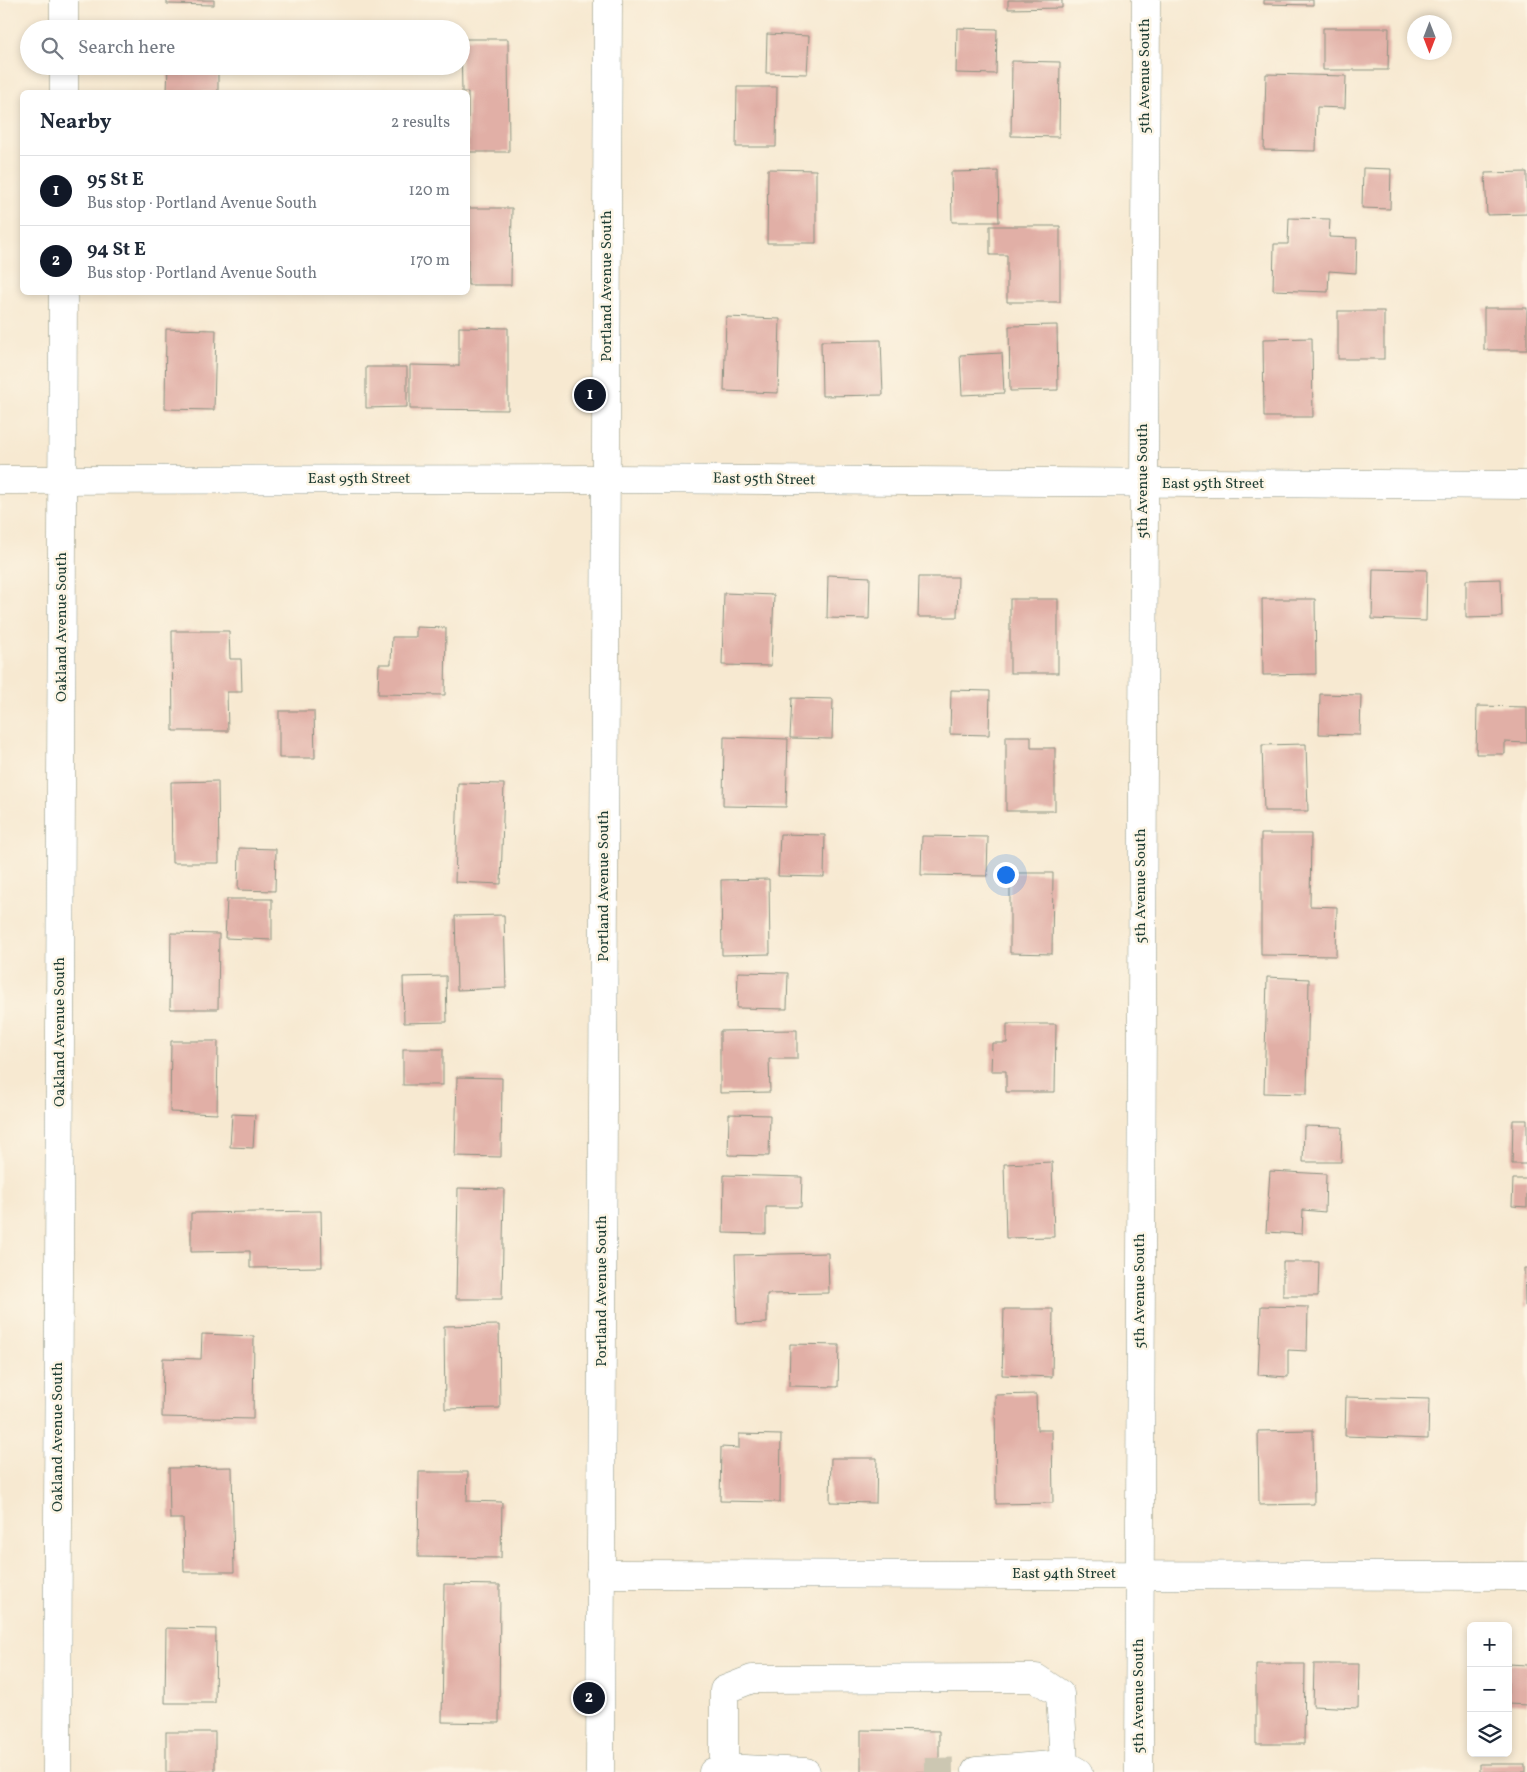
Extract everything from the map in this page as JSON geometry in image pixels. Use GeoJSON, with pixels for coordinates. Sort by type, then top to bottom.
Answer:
{"type":"FeatureCollection","features":[{"type":"Feature","properties":{"kind":"street"},"geometry":{"type":"LineString","coordinates":[[64,0],[64,20]]}},
{"type":"Feature","properties":{"kind":"street","name":"Portland Avenue South"},"geometry":{"type":"LineString","coordinates":[[600,1772],[608,0]]}},
{"type":"Feature","properties":{"kind":"street","name":"5th Avenue South"},"geometry":{"type":"LineString","coordinates":[[1139,1772],[1146,0]]}},
{"type":"Feature","properties":{"kind":"street"},"geometry":{"type":"LineString","coordinates":[[64,75],[64,90]]}},
{"type":"Feature","properties":{"kind":"street","name":"Oakland Avenue South"},"geometry":{"type":"LineString","coordinates":[[57,1772],[63,295]]}},
{"type":"Feature","properties":{"kind":"street","name":"East 95th Street"},"geometry":{"type":"LineString","coordinates":[[0,480],[607,478],[1527,485]]}},
{"type":"Feature","properties":{"kind":"street","name":"East 94th Street"},"geometry":{"type":"LineString","coordinates":[[600,1574],[1527,1576]]}},
{"type":"Feature","properties":{"kind":"street"},"geometry":{"type":"LineString","coordinates":[[806,1772],[718,1770],[724,1690],[752,1679],[1036,1678],[1060,1694],[1071,1768],[976,1771]]}},
{"type":"Feature","properties":{"kind":"building"},"geometry":{"type":"Polygon","coordinates":[[[167,0],[214,0],[214,5],[167,4],[167,0]]]}},
{"type":"Feature","properties":{"kind":"building"},"geometry":{"type":"Polygon","coordinates":[[[1008,0],[1062,0],[1062,8],[1008,9],[1008,0]]]}},
{"type":"Feature","properties":{"kind":"building"},"geometry":{"type":"Polygon","coordinates":[[[1264,0],[1313,0],[1313,5],[1264,4],[1264,0]]]}},
{"type":"Feature","properties":{"kind":"building"},"geometry":{"type":"Polygon","coordinates":[[[957,28],[997,29],[996,74],[956,73],[957,28]]]}},
{"type":"Feature","properties":{"kind":"building"},"geometry":{"type":"Polygon","coordinates":[[[1323,28],[1389,28],[1388,70],[1323,70],[1323,28]]]}},
{"type":"Feature","properties":{"kind":"building"},"geometry":{"type":"Polygon","coordinates":[[[767,34],[809,36],[807,74],[766,73],[767,34]]]}},
{"type":"Feature","properties":{"kind":"building"},"geometry":{"type":"Polygon","coordinates":[[[470,39],[508,39],[509,152],[470,152],[470,90],[462,90],[462,75],[470,75],[470,39]]]}},
{"type":"Feature","properties":{"kind":"building"},"geometry":{"type":"Polygon","coordinates":[[[1012,61],[1060,62],[1059,137],[1011,136],[1012,61]]]}},
{"type":"Feature","properties":{"kind":"building"},"geometry":{"type":"Polygon","coordinates":[[[1266,74],[1346,76],[1345,108],[1317,107],[1316,151],[1264,150],[1266,74]]]}},
{"type":"Feature","properties":{"kind":"building"},"geometry":{"type":"Polygon","coordinates":[[[168,75],[218,75],[218,90],[167,90],[168,75]]]}},
{"type":"Feature","properties":{"kind":"building"},"geometry":{"type":"Polygon","coordinates":[[[737,87],[777,87],[776,147],[736,147],[737,87]]]}},
{"type":"Feature","properties":{"kind":"building"},"geometry":{"type":"Polygon","coordinates":[[[1363,168],[1391,169],[1390,209],[1362,208],[1363,168]]]}},
{"type":"Feature","properties":{"kind":"building"},"geometry":{"type":"Polygon","coordinates":[[[768,169],[816,170],[816,243],[767,243],[768,169]]]}},
{"type":"Feature","properties":{"kind":"building"},"geometry":{"type":"Polygon","coordinates":[[[998,171],[999,222],[952,222],[951,172],[998,171]]]}},
{"type":"Feature","properties":{"kind":"building"},"geometry":{"type":"Polygon","coordinates":[[[1527,172],[1527,214],[1487,215],[1485,173],[1527,172]]]}},
{"type":"Feature","properties":{"kind":"building"},"geometry":{"type":"Polygon","coordinates":[[[470,208],[512,208],[511,285],[470,285],[470,208]]]}},
{"type":"Feature","properties":{"kind":"building"},"geometry":{"type":"Polygon","coordinates":[[[1289,218],[1330,219],[1329,237],[1357,238],[1356,273],[1329,271],[1328,292],[1273,290],[1274,244],[1288,244],[1289,218]]]}},
{"type":"Feature","properties":{"kind":"building"},"geometry":{"type":"Polygon","coordinates":[[[990,226],[1060,226],[1060,302],[1007,302],[1007,255],[990,255],[990,226]]]}},
{"type":"Feature","properties":{"kind":"building"},"geometry":{"type":"Polygon","coordinates":[[[1484,308],[1527,308],[1527,350],[1484,350],[1484,308]]]}},
{"type":"Feature","properties":{"kind":"building"},"geometry":{"type":"Polygon","coordinates":[[[1338,311],[1384,311],[1384,359],[1338,359],[1338,311]]]}},
{"type":"Feature","properties":{"kind":"building"},"geometry":{"type":"Polygon","coordinates":[[[726,317],[780,319],[778,393],[724,391],[726,317]]]}},
{"type":"Feature","properties":{"kind":"building"},"geometry":{"type":"Polygon","coordinates":[[[1057,325],[1058,390],[1010,391],[1009,326],[1057,325]]]}},
{"type":"Feature","properties":{"kind":"building"},"geometry":{"type":"Polygon","coordinates":[[[459,327],[508,328],[508,410],[410,409],[410,365],[459,366],[459,327]]]}},
{"type":"Feature","properties":{"kind":"building"},"geometry":{"type":"Polygon","coordinates":[[[166,329],[216,330],[214,410],[165,409],[166,329]]]}},
{"type":"Feature","properties":{"kind":"building"},"geometry":{"type":"Polygon","coordinates":[[[1312,338],[1313,417],[1264,417],[1263,339],[1312,338]]]}},
{"type":"Feature","properties":{"kind":"building"},"geometry":{"type":"Polygon","coordinates":[[[881,340],[883,395],[822,396],[821,341],[881,340]]]}},
{"type":"Feature","properties":{"kind":"building"},"geometry":{"type":"Polygon","coordinates":[[[1002,353],[1004,393],[962,395],[960,355],[1002,353]]]}},
{"type":"Feature","properties":{"kind":"building"},"geometry":{"type":"Polygon","coordinates":[[[366,367],[407,367],[407,407],[366,408],[366,367]]]}},
{"type":"Feature","properties":{"kind":"building"},"geometry":{"type":"Polygon","coordinates":[[[1373,569],[1427,570],[1426,621],[1372,619],[1373,569]]]}},
{"type":"Feature","properties":{"kind":"building"},"geometry":{"type":"Polygon","coordinates":[[[828,575],[870,577],[869,619],[827,618],[828,575]]]}},
{"type":"Feature","properties":{"kind":"building"},"geometry":{"type":"Polygon","coordinates":[[[919,577],[958,577],[957,617],[918,617],[919,577]]]}},
{"type":"Feature","properties":{"kind":"building"},"geometry":{"type":"Polygon","coordinates":[[[1501,579],[1502,617],[1466,618],[1466,580],[1501,579]]]}},
{"type":"Feature","properties":{"kind":"building"},"geometry":{"type":"Polygon","coordinates":[[[724,593],[774,595],[771,666],[722,665],[724,593]]]}},
{"type":"Feature","properties":{"kind":"building"},"geometry":{"type":"Polygon","coordinates":[[[1010,599],[1058,599],[1058,673],[1010,673],[1010,599]]]}},
{"type":"Feature","properties":{"kind":"building"},"geometry":{"type":"Polygon","coordinates":[[[1262,599],[1315,599],[1316,674],[1263,675],[1262,599]]]}},
{"type":"Feature","properties":{"kind":"building"},"geometry":{"type":"Polygon","coordinates":[[[416,627],[446,628],[445,695],[378,694],[379,664],[391,664],[392,637],[416,637],[416,627]]]}},
{"type":"Feature","properties":{"kind":"building"},"geometry":{"type":"Polygon","coordinates":[[[172,631],[229,631],[230,659],[241,659],[242,692],[227,692],[228,731],[173,731],[172,631]]]}},
{"type":"Feature","properties":{"kind":"building"},"geometry":{"type":"Polygon","coordinates":[[[951,690],[990,691],[989,735],[950,734],[951,690]]]}},
{"type":"Feature","properties":{"kind":"building"},"geometry":{"type":"Polygon","coordinates":[[[1320,694],[1361,695],[1360,735],[1319,734],[1320,694]]]}},
{"type":"Feature","properties":{"kind":"building"},"geometry":{"type":"Polygon","coordinates":[[[792,698],[833,699],[832,739],[790,738],[792,698]]]}},
{"type":"Feature","properties":{"kind":"building"},"geometry":{"type":"Polygon","coordinates":[[[1477,706],[1527,707],[1527,743],[1505,742],[1505,754],[1476,754],[1477,706]]]}},
{"type":"Feature","properties":{"kind":"building"},"geometry":{"type":"Polygon","coordinates":[[[279,711],[314,711],[315,758],[279,758],[279,711]]]}},
{"type":"Feature","properties":{"kind":"building"},"geometry":{"type":"Polygon","coordinates":[[[1006,736],[1031,736],[1031,748],[1055,748],[1055,811],[1006,811],[1006,736]]]}},
{"type":"Feature","properties":{"kind":"building"},"geometry":{"type":"Polygon","coordinates":[[[724,737],[788,739],[786,807],[723,806],[724,737]]]}},
{"type":"Feature","properties":{"kind":"building"},"geometry":{"type":"Polygon","coordinates":[[[1306,744],[1308,811],[1264,811],[1262,745],[1306,744]]]}},
{"type":"Feature","properties":{"kind":"building"},"geometry":{"type":"Polygon","coordinates":[[[218,781],[219,863],[172,863],[171,782],[218,781]]]}},
{"type":"Feature","properties":{"kind":"building"},"geometry":{"type":"Polygon","coordinates":[[[458,783],[504,784],[501,884],[455,882],[458,783]]]}},
{"type":"Feature","properties":{"kind":"building"},"geometry":{"type":"Polygon","coordinates":[[[780,834],[825,835],[824,877],[778,876],[780,834]]]}},
{"type":"Feature","properties":{"kind":"building"},"geometry":{"type":"Polygon","coordinates":[[[1261,834],[1311,834],[1310,906],[1337,907],[1336,956],[1261,955],[1261,834]]]}},
{"type":"Feature","properties":{"kind":"building"},"geometry":{"type":"Polygon","coordinates":[[[922,836],[988,837],[987,876],[921,875],[922,836]]]}},
{"type":"Feature","properties":{"kind":"building"},"geometry":{"type":"Polygon","coordinates":[[[239,848],[276,849],[275,891],[238,890],[239,848]]]}},
{"type":"Feature","properties":{"kind":"building"},"geometry":{"type":"Polygon","coordinates":[[[1010,873],[1053,873],[1052,954],[1010,953],[1010,873]]]}},
{"type":"Feature","properties":{"kind":"building"},"geometry":{"type":"Polygon","coordinates":[[[769,879],[770,954],[722,955],[721,880],[769,879]]]}},
{"type":"Feature","properties":{"kind":"building"},"geometry":{"type":"Polygon","coordinates":[[[227,899],[272,899],[272,940],[225,938],[227,899]]]}},
{"type":"Feature","properties":{"kind":"building"},"geometry":{"type":"Polygon","coordinates":[[[504,915],[506,988],[457,990],[455,916],[504,915]]]}},
{"type":"Feature","properties":{"kind":"building"},"geometry":{"type":"Polygon","coordinates":[[[171,933],[219,934],[218,1009],[170,1009],[171,933]]]}},
{"type":"Feature","properties":{"kind":"building"},"geometry":{"type":"Polygon","coordinates":[[[738,972],[788,973],[787,1009],[737,1008],[738,972]]]}},
{"type":"Feature","properties":{"kind":"building"},"geometry":{"type":"Polygon","coordinates":[[[446,976],[447,1022],[404,1023],[403,977],[446,976]]]}},
{"type":"Feature","properties":{"kind":"building"},"geometry":{"type":"Polygon","coordinates":[[[1267,977],[1309,979],[1307,1094],[1264,1093],[1267,977]]]}},
{"type":"Feature","properties":{"kind":"building"},"geometry":{"type":"Polygon","coordinates":[[[1007,1024],[1056,1024],[1055,1092],[1006,1092],[1006,1071],[991,1071],[992,1043],[1007,1043],[1007,1024]]]}},
{"type":"Feature","properties":{"kind":"building"},"geometry":{"type":"Polygon","coordinates":[[[797,1030],[797,1059],[769,1059],[770,1092],[720,1093],[720,1031],[797,1030]]]}},
{"type":"Feature","properties":{"kind":"building"},"geometry":{"type":"Polygon","coordinates":[[[171,1041],[218,1041],[217,1114],[170,1112],[171,1041]]]}},
{"type":"Feature","properties":{"kind":"building"},"geometry":{"type":"Polygon","coordinates":[[[403,1049],[443,1049],[443,1085],[403,1085],[403,1049]]]}},
{"type":"Feature","properties":{"kind":"building"},"geometry":{"type":"Polygon","coordinates":[[[457,1077],[502,1078],[501,1157],[455,1156],[457,1077]]]}},
{"type":"Feature","properties":{"kind":"building"},"geometry":{"type":"Polygon","coordinates":[[[232,1114],[255,1115],[253,1148],[230,1147],[232,1114]]]}},
{"type":"Feature","properties":{"kind":"building"},"geometry":{"type":"Polygon","coordinates":[[[729,1114],[770,1115],[769,1156],[728,1155],[729,1114]]]}},
{"type":"Feature","properties":{"kind":"building"},"geometry":{"type":"Polygon","coordinates":[[[1513,1120],[1527,1120],[1527,1164],[1512,1164],[1513,1120]]]}},
{"type":"Feature","properties":{"kind":"building"},"geometry":{"type":"Polygon","coordinates":[[[1304,1126],[1342,1127],[1341,1162],[1303,1162],[1304,1126]]]}},
{"type":"Feature","properties":{"kind":"building"},"geometry":{"type":"Polygon","coordinates":[[[1052,1162],[1054,1237],[1006,1238],[1004,1164],[1052,1162]]]}},
{"type":"Feature","properties":{"kind":"building"},"geometry":{"type":"Polygon","coordinates":[[[1270,1171],[1326,1174],[1325,1212],[1303,1210],[1302,1234],[1266,1232],[1270,1171]]]}},
{"type":"Feature","properties":{"kind":"building"},"geometry":{"type":"Polygon","coordinates":[[[724,1175],[802,1177],[801,1207],[766,1207],[766,1234],[723,1233],[724,1175]]]}},
{"type":"Feature","properties":{"kind":"building"},"geometry":{"type":"Polygon","coordinates":[[[1513,1179],[1527,1179],[1527,1207],[1512,1206],[1513,1179]]]}},
{"type":"Feature","properties":{"kind":"building"},"geometry":{"type":"Polygon","coordinates":[[[458,1188],[504,1189],[502,1299],[456,1299],[458,1188]]]}},
{"type":"Feature","properties":{"kind":"building"},"geometry":{"type":"Polygon","coordinates":[[[321,1211],[322,1267],[250,1268],[250,1251],[191,1252],[191,1213],[321,1211]]]}},
{"type":"Feature","properties":{"kind":"building"},"geometry":{"type":"Polygon","coordinates":[[[828,1253],[829,1293],[767,1294],[767,1323],[737,1324],[735,1255],[828,1253]]]}},
{"type":"Feature","properties":{"kind":"building"},"geometry":{"type":"Polygon","coordinates":[[[1283,1262],[1319,1262],[1318,1296],[1283,1296],[1283,1262]]]}},
{"type":"Feature","properties":{"kind":"building"},"geometry":{"type":"Polygon","coordinates":[[[1524,1268],[1527,1268],[1527,1306],[1525,1306],[1524,1268]]]}},
{"type":"Feature","properties":{"kind":"building"},"geometry":{"type":"Polygon","coordinates":[[[1261,1306],[1308,1307],[1307,1351],[1288,1350],[1288,1377],[1258,1375],[1261,1306]]]}},
{"type":"Feature","properties":{"kind":"building"},"geometry":{"type":"Polygon","coordinates":[[[1004,1309],[1053,1309],[1052,1377],[1002,1375],[1004,1309]]]}},
{"type":"Feature","properties":{"kind":"building"},"geometry":{"type":"Polygon","coordinates":[[[499,1325],[500,1408],[445,1409],[444,1326],[499,1325]]]}},
{"type":"Feature","properties":{"kind":"building"},"geometry":{"type":"Polygon","coordinates":[[[202,1334],[254,1336],[253,1419],[162,1417],[163,1358],[201,1359],[202,1334]]]}},
{"type":"Feature","properties":{"kind":"building"},"geometry":{"type":"Polygon","coordinates":[[[790,1344],[839,1345],[838,1387],[789,1386],[790,1344]]]}},
{"type":"Feature","properties":{"kind":"building"},"geometry":{"type":"Polygon","coordinates":[[[1036,1394],[1037,1430],[1052,1430],[1053,1503],[996,1504],[995,1395],[1036,1394]]]}},
{"type":"Feature","properties":{"kind":"building"},"geometry":{"type":"Polygon","coordinates":[[[1346,1397],[1429,1399],[1428,1439],[1345,1436],[1346,1397]]]}},
{"type":"Feature","properties":{"kind":"building"},"geometry":{"type":"Polygon","coordinates":[[[1313,1430],[1314,1504],[1259,1505],[1258,1431],[1313,1430]]]}},
{"type":"Feature","properties":{"kind":"building"},"geometry":{"type":"Polygon","coordinates":[[[739,1434],[781,1435],[780,1502],[720,1501],[721,1447],[739,1448],[739,1434]]]}},
{"type":"Feature","properties":{"kind":"building"},"geometry":{"type":"Polygon","coordinates":[[[831,1458],[877,1458],[876,1503],[830,1502],[831,1458]]]}},
{"type":"Feature","properties":{"kind":"building"},"geometry":{"type":"Polygon","coordinates":[[[232,1467],[234,1572],[184,1572],[183,1519],[170,1519],[169,1468],[232,1467]]]}},
{"type":"Feature","properties":{"kind":"building"},"geometry":{"type":"Polygon","coordinates":[[[419,1472],[468,1472],[467,1501],[502,1502],[501,1558],[418,1557],[419,1472]]]}},
{"type":"Feature","properties":{"kind":"building"},"geometry":{"type":"Polygon","coordinates":[[[444,1584],[500,1585],[499,1723],[442,1722],[444,1584]]]}},
{"type":"Feature","properties":{"kind":"building"},"geometry":{"type":"Polygon","coordinates":[[[166,1628],[216,1629],[215,1703],[165,1703],[166,1628]]]}},
{"type":"Feature","properties":{"kind":"building"},"geometry":{"type":"Polygon","coordinates":[[[1256,1664],[1305,1664],[1304,1744],[1256,1744],[1256,1664]]]}},
{"type":"Feature","properties":{"kind":"building"},"geometry":{"type":"Polygon","coordinates":[[[1314,1664],[1359,1664],[1358,1708],[1313,1706],[1314,1664]]]}},
{"type":"Feature","properties":{"kind":"building"},"geometry":{"type":"Polygon","coordinates":[[[1512,1664],[1527,1665],[1527,1705],[1512,1704],[1512,1664]]]}},
{"type":"Feature","properties":{"kind":"building"},"geometry":{"type":"Polygon","coordinates":[[[861,1730],[939,1731],[939,1772],[861,1772],[861,1730]]]}},
{"type":"Feature","properties":{"kind":"building"},"geometry":{"type":"Polygon","coordinates":[[[166,1732],[215,1732],[215,1772],[166,1772],[166,1732]]]}},
{"type":"Feature","properties":{"kind":"building"},"geometry":{"type":"Polygon","coordinates":[[[1480,1764],[1525,1764],[1525,1772],[1480,1772],[1480,1764]]]}},
{"type":"Feature","properties":{"kind":"tunnel"},"geometry":{"type":"LineString","coordinates":[[925,1772],[976,1771]]}},
{"type":"Feature","properties":{"kind":"place","name":"95 St E"},"geometry":{"type":"Point","coordinates":[590,395]}},
{"type":"Feature","properties":{"kind":"place","name":"94 St E"},"geometry":{"type":"Point","coordinates":[589,1698]}}]}
